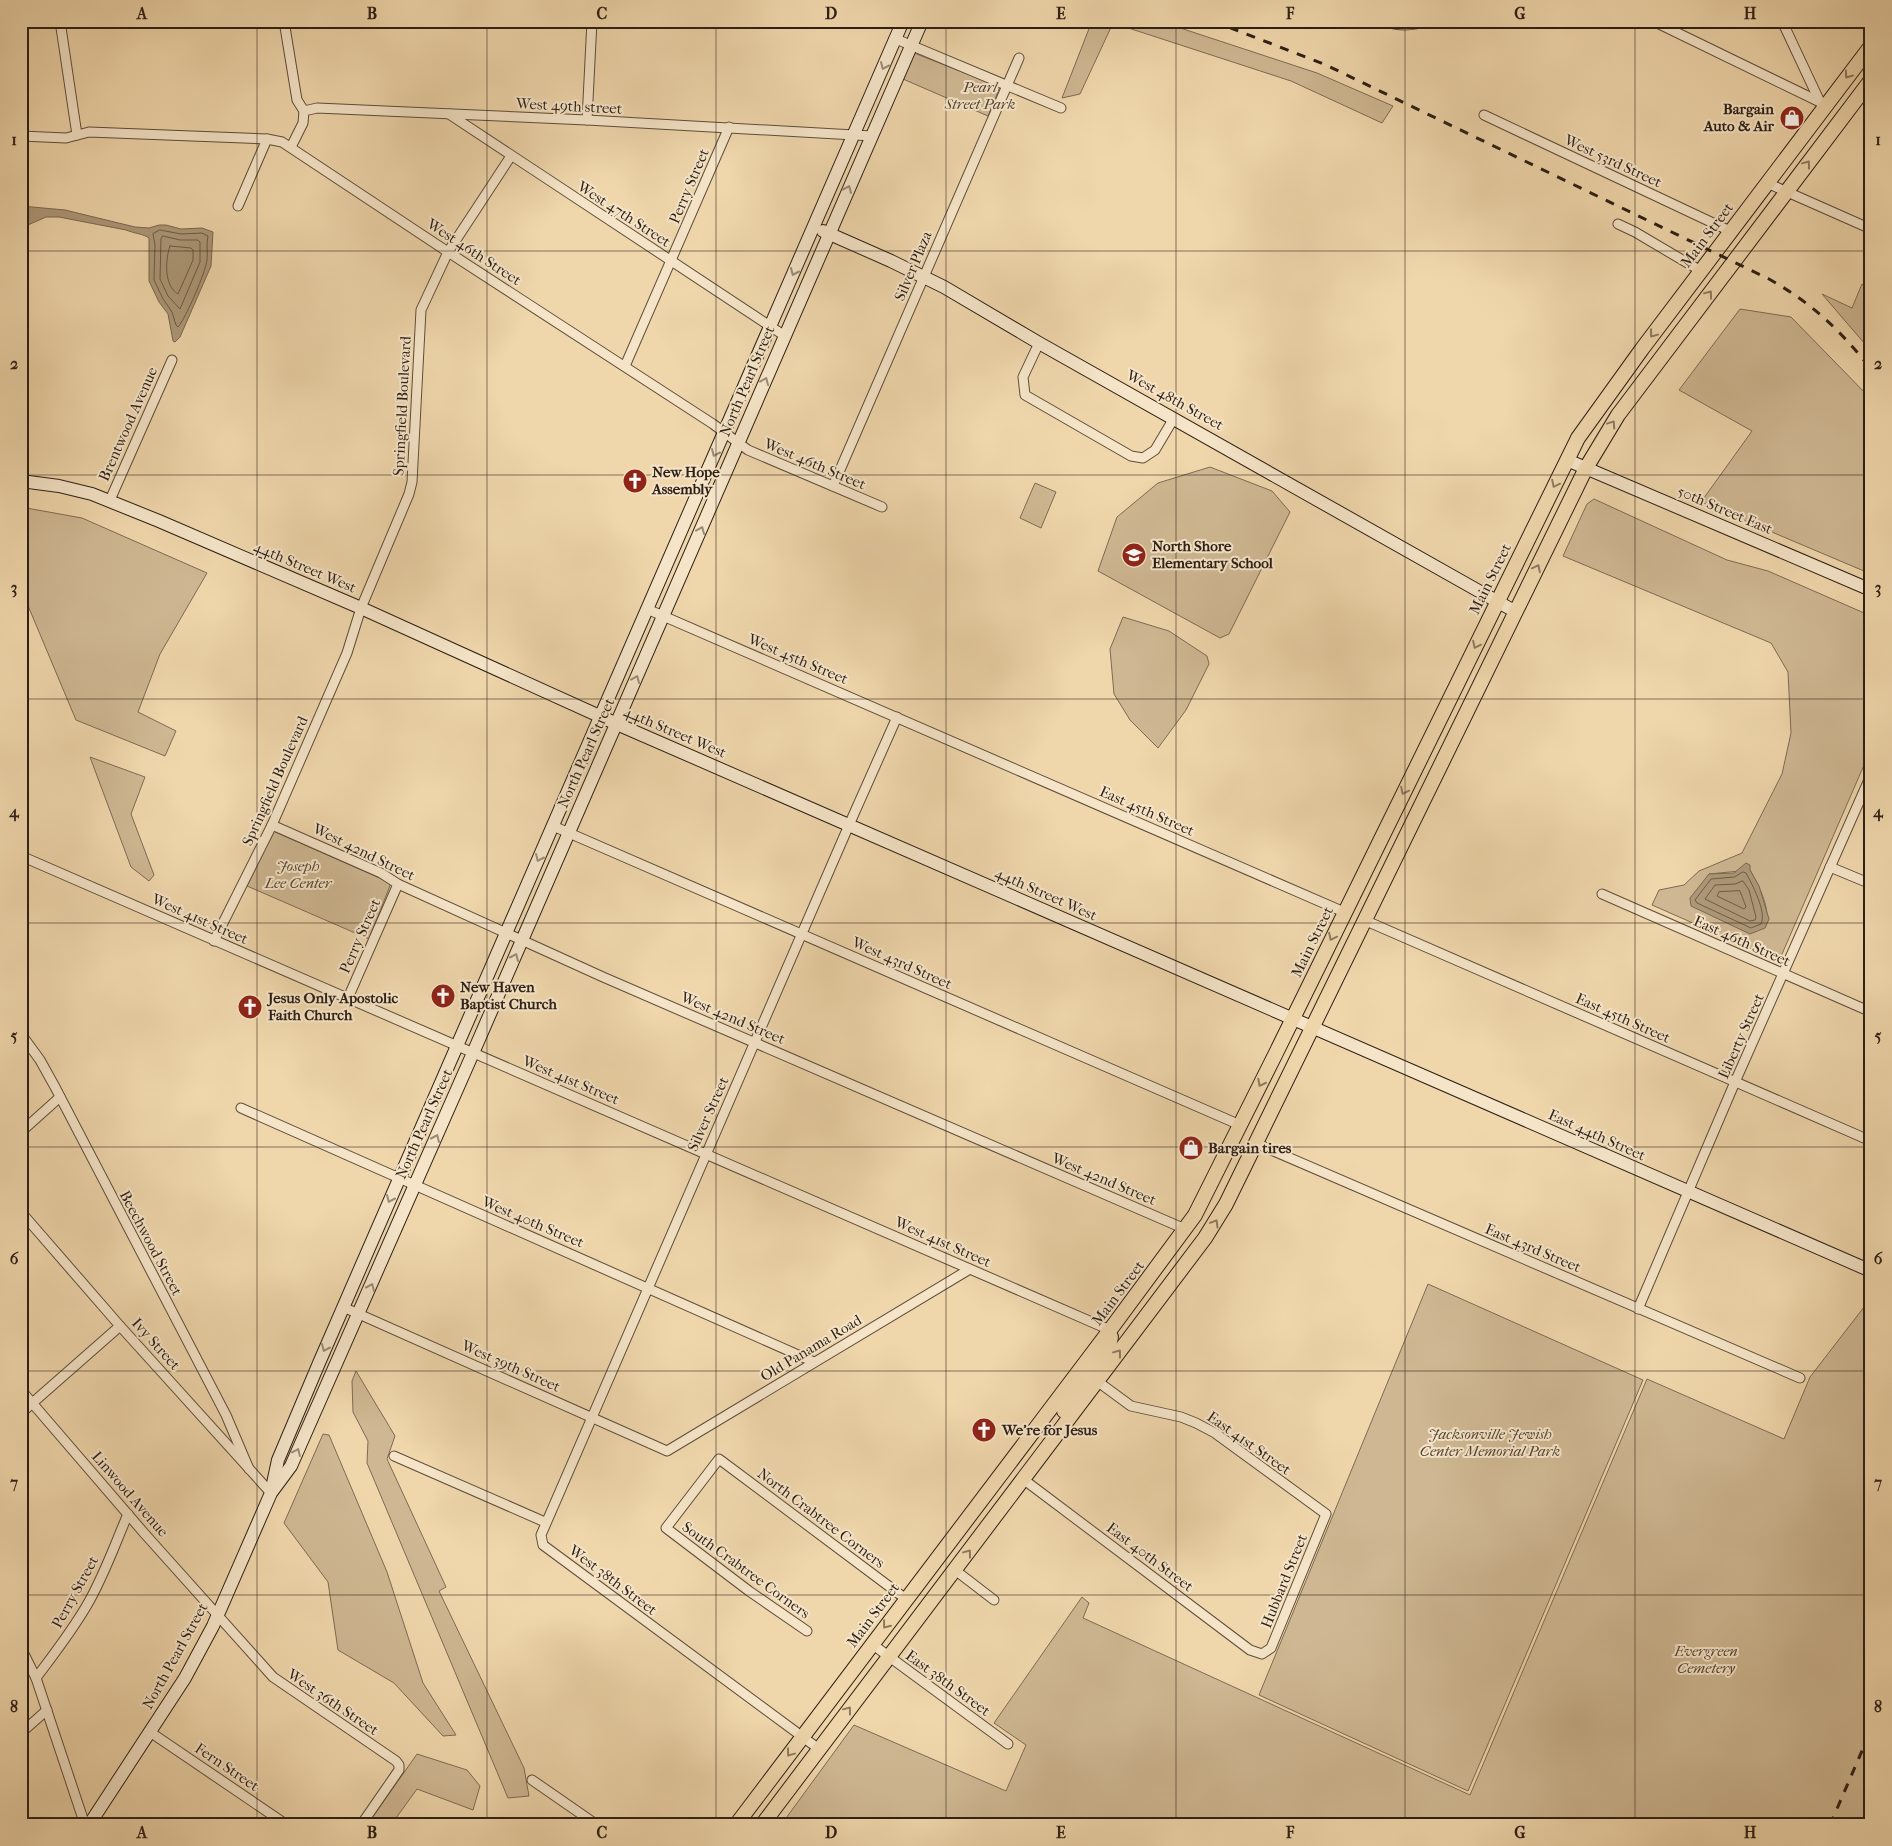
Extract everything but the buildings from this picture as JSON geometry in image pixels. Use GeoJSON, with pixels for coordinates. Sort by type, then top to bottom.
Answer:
{"type":"FeatureCollection","features":[{"type":"Feature","properties":{"kind":"main road","name":"Main Street"},"geometry":{"type":"LineString","coordinates":[[736,1825],[1185,1229],[1207,1194],[1578,438],[1597,409],[1767,183],[1823,104],[1871,46]]}},
{"type":"Feature","properties":{"kind":"main road"},"geometry":{"type":"LineString","coordinates":[[762,1825],[1205,1238],[1226,1204],[1586,468],[1620,413],[1871,80]]}},
{"type":"Feature","properties":{"kind":"main road"},"geometry":{"type":"LineString","coordinates":[[1040,1456],[1066,1406],[1109,1346],[1110,1330]]}},
{"type":"Feature","properties":{"kind":"street"},"geometry":{"type":"LineString","coordinates":[[60,21],[77,135]]}},
{"type":"Feature","properties":{"kind":"street"},"geometry":{"type":"LineString","coordinates":[[284,21],[297,100],[304,110],[303,123],[291,147]]}},
{"type":"Feature","properties":{"kind":"street"},"geometry":{"type":"LineString","coordinates":[[587,120],[592,21]]}},
{"type":"Feature","properties":{"kind":"street"},"geometry":{"type":"LineString","coordinates":[[885,21],[903,22]]}},
{"type":"Feature","properties":{"kind":"street","name":"North Pearl Street"},"geometry":{"type":"LineString","coordinates":[[89,1825],[185,1678],[218,1616],[272,1493],[291,1466],[617,724],[922,21]]}},
{"type":"Feature","properties":{"kind":"street"},"geometry":{"type":"LineString","coordinates":[[1383,21],[1394,24],[1414,25],[1426,21]]}},
{"type":"Feature","properties":{"kind":"street"},"geometry":{"type":"LineString","coordinates":[[1652,21],[1823,104]]}},
{"type":"Feature","properties":{"kind":"street"},"geometry":{"type":"LineString","coordinates":[[1782,21],[1823,104]]}},
{"type":"Feature","properties":{"kind":"street","name":"North Pearl Street"},"geometry":{"type":"LineString","coordinates":[[272,1493],[278,1460],[343,1307],[903,22]]}},
{"type":"Feature","properties":{"kind":"street"},"geometry":{"type":"LineString","coordinates":[[896,39],[1061,108]]}},
{"type":"Feature","properties":{"kind":"street","name":"Silver Plaza"},"geometry":{"type":"LineString","coordinates":[[833,486],[1019,58]]}},
{"type":"Feature","properties":{"kind":"street","name":"West 49th street"},"geometry":{"type":"LineString","coordinates":[[304,110],[318,108],[587,120],[872,136]]}},
{"type":"Feature","properties":{"kind":"street","name":"West 47th Street"},"geometry":{"type":"LineString","coordinates":[[448,114],[785,336]]}},
{"type":"Feature","properties":{"kind":"street","name":"West 53rd Street"},"geometry":{"type":"LineString","coordinates":[[1484,115],[1730,231]]}},
{"type":"Feature","properties":{"kind":"street","name":"Perry Street"},"geometry":{"type":"LineString","coordinates":[[626,366],[729,127]]}},
{"type":"Feature","properties":{"kind":"street","name":"West 46th Street"},"geometry":{"type":"LineString","coordinates":[[21,136],[66,138],[88,132],[267,139],[282,142],[448,252],[626,366],[748,450],[882,507]]}},
{"type":"Feature","properties":{"kind":"street"},"geometry":{"type":"LineString","coordinates":[[238,206],[267,139]]}},
{"type":"Feature","properties":{"kind":"street","name":"Springfield Boulevard"},"geometry":{"type":"LineString","coordinates":[[214,941],[272,825],[347,653],[361,608],[409,494],[412,482],[420,310],[448,252],[512,156]]}},
{"type":"Feature","properties":{"kind":"street"},"geometry":{"type":"LineString","coordinates":[[1767,183],[1871,228]]}},
{"type":"Feature","properties":{"kind":"street"},"geometry":{"type":"LineString","coordinates":[[1618,224],[1635,232],[1700,271]]}},
{"type":"Feature","properties":{"kind":"street","name":"West 48th Street"},"geometry":{"type":"LineString","coordinates":[[814,227],[924,276],[1039,343],[1516,612]]}},
{"type":"Feature","properties":{"kind":"street"},"geometry":{"type":"LineString","coordinates":[[1039,343],[1023,377],[1025,395],[1131,456],[1143,458],[1155,450],[1174,418]]}},
{"type":"Feature","properties":{"kind":"street","name":"Brentwood Avenue"},"geometry":{"type":"LineString","coordinates":[[110,500],[172,360]]}},
{"type":"Feature","properties":{"kind":"street","name":"50th Street East"},"geometry":{"type":"LineString","coordinates":[[1566,460],[1871,590]]}},
{"type":"Feature","properties":{"kind":"street","name":"44th Street West"},"geometry":{"type":"LineString","coordinates":[[21,480],[59,486],[110,500],[361,608],[600,717],[1311,1028]]}},
{"type":"Feature","properties":{"kind":"street","name":"West 45th Street"},"geometry":{"type":"LineString","coordinates":[[647,609],[938,735]]}},
{"type":"Feature","properties":{"kind":"street","name":"Silver Street"},"geometry":{"type":"LineString","coordinates":[[545,1522],[848,825],[897,717]]}},
{"type":"Feature","properties":{"kind":"street","name":"East 45th Street"},"geometry":{"type":"LineString","coordinates":[[938,735],[1344,912]]}},
{"type":"Feature","properties":{"kind":"street","name":"Liberty Street"},"geometry":{"type":"LineString","coordinates":[[1638,1309],[1735,1082],[1871,775]]}},
{"type":"Feature","properties":{"kind":"street","name":"West 42nd Street"},"geometry":{"type":"LineString","coordinates":[[272,825],[381,873],[398,884],[506,933],[1185,1229]]}},
{"type":"Feature","properties":{"kind":"street","name":"West 43rd Street"},"geometry":{"type":"LineString","coordinates":[[553,826],[1240,1124]]}},
{"type":"Feature","properties":{"kind":"street","name":"West 41st Street"},"geometry":{"type":"LineString","coordinates":[[21,856],[1110,1330]]}},
{"type":"Feature","properties":{"kind":"street"},"geometry":{"type":"LineString","coordinates":[[1830,867],[1871,884]]}},
{"type":"Feature","properties":{"kind":"street","name":"Perry Street"},"geometry":{"type":"LineString","coordinates":[[348,998],[398,884]]}},
{"type":"Feature","properties":{"kind":"street","name":"East 46th Street"},"geometry":{"type":"LineString","coordinates":[[1602,894],[1871,1012]]}},
{"type":"Feature","properties":{"kind":"street","name":"East 45th Street"},"geometry":{"type":"LineString","coordinates":[[1364,920],[1871,1141]]}},
{"type":"Feature","properties":{"kind":"street","name":"East 44th Street"},"geometry":{"type":"LineString","coordinates":[[1311,1028],[1871,1271]]}},
{"type":"Feature","properties":{"kind":"street","name":"Beechwood Street"},"geometry":{"type":"LineString","coordinates":[[21,1034],[40,1060],[60,1098],[226,1415],[249,1469]]}},
{"type":"Feature","properties":{"kind":"street"},"geometry":{"type":"LineString","coordinates":[[21,1132],[60,1098]]}},
{"type":"Feature","properties":{"kind":"street","name":"West 40th Street"},"geometry":{"type":"LineString","coordinates":[[241,1108],[814,1362]]}},
{"type":"Feature","properties":{"kind":"street","name":"East 43rd Street"},"geometry":{"type":"LineString","coordinates":[[1255,1143],[1800,1378]]}},
{"type":"Feature","properties":{"kind":"street","name":"Ivy Street"},"geometry":{"type":"LineString","coordinates":[[21,1212],[120,1326],[272,1493]]}},
{"type":"Feature","properties":{"kind":"street","name":"Old Panama Road"},"geometry":{"type":"LineString","coordinates":[[667,1451],[970,1269]]}},
{"type":"Feature","properties":{"kind":"street","name":"West 39th Street"},"geometry":{"type":"LineString","coordinates":[[343,1307],[667,1451]]}},
{"type":"Feature","properties":{"kind":"street"},"geometry":{"type":"LineString","coordinates":[[21,1413],[120,1326]]}},
{"type":"Feature","properties":{"kind":"street","name":"East 41st Street"},"geometry":{"type":"LineString","coordinates":[[1097,1381],[1131,1406],[1181,1418],[1215,1432],[1326,1514]]}},
{"type":"Feature","properties":{"kind":"street","name":"Linwood Avenue"},"geometry":{"type":"LineString","coordinates":[[21,1390],[218,1616]]}},
{"type":"Feature","properties":{"kind":"street"},"geometry":{"type":"LineString","coordinates":[[394,1456],[545,1522]]}},
{"type":"Feature","properties":{"kind":"street","name":"North Crabtree Corners"},"geometry":{"type":"LineString","coordinates":[[719,1459],[906,1599]]}},
{"type":"Feature","properties":{"kind":"street","name":"South Crabtree Corners"},"geometry":{"type":"LineString","coordinates":[[719,1459],[666,1528],[749,1591],[807,1631]]}},
{"type":"Feature","properties":{"kind":"street","name":"East 40th Street"},"geometry":{"type":"LineString","coordinates":[[1023,1479],[1250,1650],[1262,1654]]}},
{"type":"Feature","properties":{"kind":"street","name":"Perry Street"},"geometry":{"type":"LineString","coordinates":[[36,1678],[61,1645],[87,1604],[100,1580],[128,1514]]}},
{"type":"Feature","properties":{"kind":"street","name":"Hubbard Street"},"geometry":{"type":"LineString","coordinates":[[1262,1654],[1272,1648],[1326,1514]]}},
{"type":"Feature","properties":{"kind":"street","name":"West 38th Street"},"geometry":{"type":"LineString","coordinates":[[545,1522],[541,1535],[544,1545],[819,1749]]}},
{"type":"Feature","properties":{"kind":"street"},"geometry":{"type":"LineString","coordinates":[[955,1570],[994,1600]]}},
{"type":"Feature","properties":{"kind":"street","name":"West 36th Street"},"geometry":{"type":"LineString","coordinates":[[218,1616],[280,1683],[396,1761],[399,1765],[399,1770],[361,1825]]}},
{"type":"Feature","properties":{"kind":"street","name":"East 38th Street"},"geometry":{"type":"LineString","coordinates":[[872,1644],[1008,1744]]}},
{"type":"Feature","properties":{"kind":"street"},"geometry":{"type":"LineString","coordinates":[[21,1648],[36,1678],[85,1825]]}},
{"type":"Feature","properties":{"kind":"street"},"geometry":{"type":"LineString","coordinates":[[21,1732],[47,1710]]}},
{"type":"Feature","properties":{"kind":"street","name":"Fern Street"},"geometry":{"type":"LineString","coordinates":[[150,1732],[287,1825]]}},
{"type":"Feature","properties":{"kind":"street"},"geometry":{"type":"LineString","coordinates":[[532,1780],[597,1825]]}},
{"type":"Feature","properties":{"kind":"green space"},"geometry":{"type":"Polygon","coordinates":[[[1092,21],[1159,21],[1317,73],[1393,106],[1382,123],[1291,81],[1113,23],[1080,94],[1062,98],[1092,21]]]}},
{"type":"Feature","properties":{"kind":"green space","name":"Pearl Street Park"},"geometry":{"type":"Polygon","coordinates":[[[914,53],[1000,87],[988,116],[903,79],[914,53]]]}},
{"type":"Feature","properties":{"kind":"green space"},"geometry":{"type":"Polygon","coordinates":[[[1862,284],[1871,291],[1871,351],[1822,294],[1852,308],[1862,284]]]}},
{"type":"Feature","properties":{"kind":"green space"},"geometry":{"type":"Polygon","coordinates":[[[1740,309],[1791,317],[1871,399],[1871,574],[1701,502],[1752,431],[1679,390],[1740,309]]]}},
{"type":"Feature","properties":{"kind":"green space"},"geometry":{"type":"Polygon","coordinates":[[[1210,467],[1272,491],[1290,512],[1229,634],[1220,638],[1098,571],[1117,517],[1158,483],[1210,467]]]}},
{"type":"Feature","properties":{"kind":"green space"},"geometry":{"type":"Polygon","coordinates":[[[1035,483],[1056,492],[1041,528],[1020,518],[1035,483]]]}},
{"type":"Feature","properties":{"kind":"green space"},"geometry":{"type":"Polygon","coordinates":[[[1594,499],[1727,560],[1768,571],[1871,616],[1871,749],[1779,961],[1652,905],[1659,890],[1684,885],[1699,871],[1742,853],[1782,774],[1791,733],[1788,672],[1771,643],[1563,556],[1587,504],[1594,499]],[[1750,870],[1709,874],[1765,928],[1767,921],[1766,906],[1761,891],[1750,870]]]}},
{"type":"Feature","properties":{"kind":"green space"},"geometry":{"type":"Polygon","coordinates":[[[21,507],[82,518],[207,573],[160,654],[138,712],[176,731],[165,756],[76,720],[21,589],[21,507]]]}},
{"type":"Feature","properties":{"kind":"green space"},"geometry":{"type":"Polygon","coordinates":[[[1123,617],[1169,631],[1207,656],[1209,664],[1186,710],[1158,748],[1130,720],[1114,694],[1110,649],[1123,617]]]}},
{"type":"Feature","properties":{"kind":"green space"},"geometry":{"type":"Polygon","coordinates":[[[90,757],[145,777],[131,814],[154,875],[149,881],[131,867],[90,757]]]}},
{"type":"Feature","properties":{"kind":"green space","name":"Joseph Lee Center"},"geometry":{"type":"Polygon","coordinates":[[[273,831],[391,883],[369,939],[247,886],[273,831]]]}},
{"type":"Feature","properties":{"kind":"green space","name":"Jacksonville Jewish Center Memorial Park"},"geometry":{"type":"Polygon","coordinates":[[[1428,1284],[1643,1380],[1468,1791],[1259,1695],[1428,1284]]]}},
{"type":"Feature","properties":{"kind":"green space","name":"Evergreen Cemetery"},"geometry":{"type":"Polygon","coordinates":[[[1871,1298],[1871,1825],[781,1825],[854,1725],[1006,1791],[1026,1745],[994,1723],[1082,1597],[1089,1603],[1083,1618],[1470,1795],[1647,1379],[1784,1439],[1810,1377],[1871,1298]]]}},
{"type":"Feature","properties":{"kind":"green space"},"geometry":{"type":"Polygon","coordinates":[[[356,1371],[395,1436],[387,1459],[446,1587],[439,1591],[524,1768],[529,1796],[508,1798],[367,1463],[368,1441],[353,1412],[352,1381],[356,1371]]]}},
{"type":"Feature","properties":{"kind":"green space"},"geometry":{"type":"Polygon","coordinates":[[[323,1434],[329,1435],[387,1572],[423,1683],[456,1735],[443,1736],[394,1683],[338,1650],[328,1582],[284,1523],[323,1434]]]}},
{"type":"Feature","properties":{"kind":"green space"},"geometry":{"type":"Polygon","coordinates":[[[417,1754],[467,1770],[480,1786],[473,1810],[417,1789],[391,1825],[367,1825],[417,1754]]]}},
{"type":"Feature","properties":{"kind":"water"},"geometry":{"type":"Polygon","coordinates":[[[21,206],[65,210],[135,227],[149,228],[166,225],[181,229],[202,228],[213,232],[211,266],[180,337],[175,342],[173,341],[168,314],[159,302],[149,281],[149,238],[126,230],[59,217],[46,217],[21,228],[21,206]]]}},
{"type":"Feature","properties":{"kind":"water"},"geometry":{"type":"Polygon","coordinates":[[[1746,863],[1750,865],[1750,870],[1759,886],[1769,919],[1765,928],[1750,934],[1691,906],[1690,898],[1709,874],[1734,873],[1746,863]]]}},
{"type":"Feature","properties":{"kind":"railway"},"geometry":{"type":"LineString","coordinates":[[1213,21],[1326,65],[1769,279],[1785,288],[1825,319],[1871,369]]}},
{"type":"Feature","properties":{"kind":"railway"},"geometry":{"type":"LineString","coordinates":[[1830,1825],[1871,1730]]}},
{"type":"Feature","properties":{"kind":"place","name":"Bargain Auto & Air"},"geometry":{"type":"Point","coordinates":[1792,118]}},
{"type":"Feature","properties":{"kind":"place","name":"New Hope Assembly"},"geometry":{"type":"Point","coordinates":[635,481]}},
{"type":"Feature","properties":{"kind":"place","name":"North Shore Elementary School"},"geometry":{"type":"Point","coordinates":[1134,555]}},
{"type":"Feature","properties":{"kind":"place","name":"New Haven Baptist Church"},"geometry":{"type":"Point","coordinates":[443,996]}},
{"type":"Feature","properties":{"kind":"place","name":"Jesus Only Apostolic Faith Church"},"geometry":{"type":"Point","coordinates":[250,1007]}},
{"type":"Feature","properties":{"kind":"place","name":"Bargain tires"},"geometry":{"type":"Point","coordinates":[1191,1148]}},
{"type":"Feature","properties":{"kind":"place","name":"We're for Jesus"},"geometry":{"type":"Point","coordinates":[984,1430]}}]}
